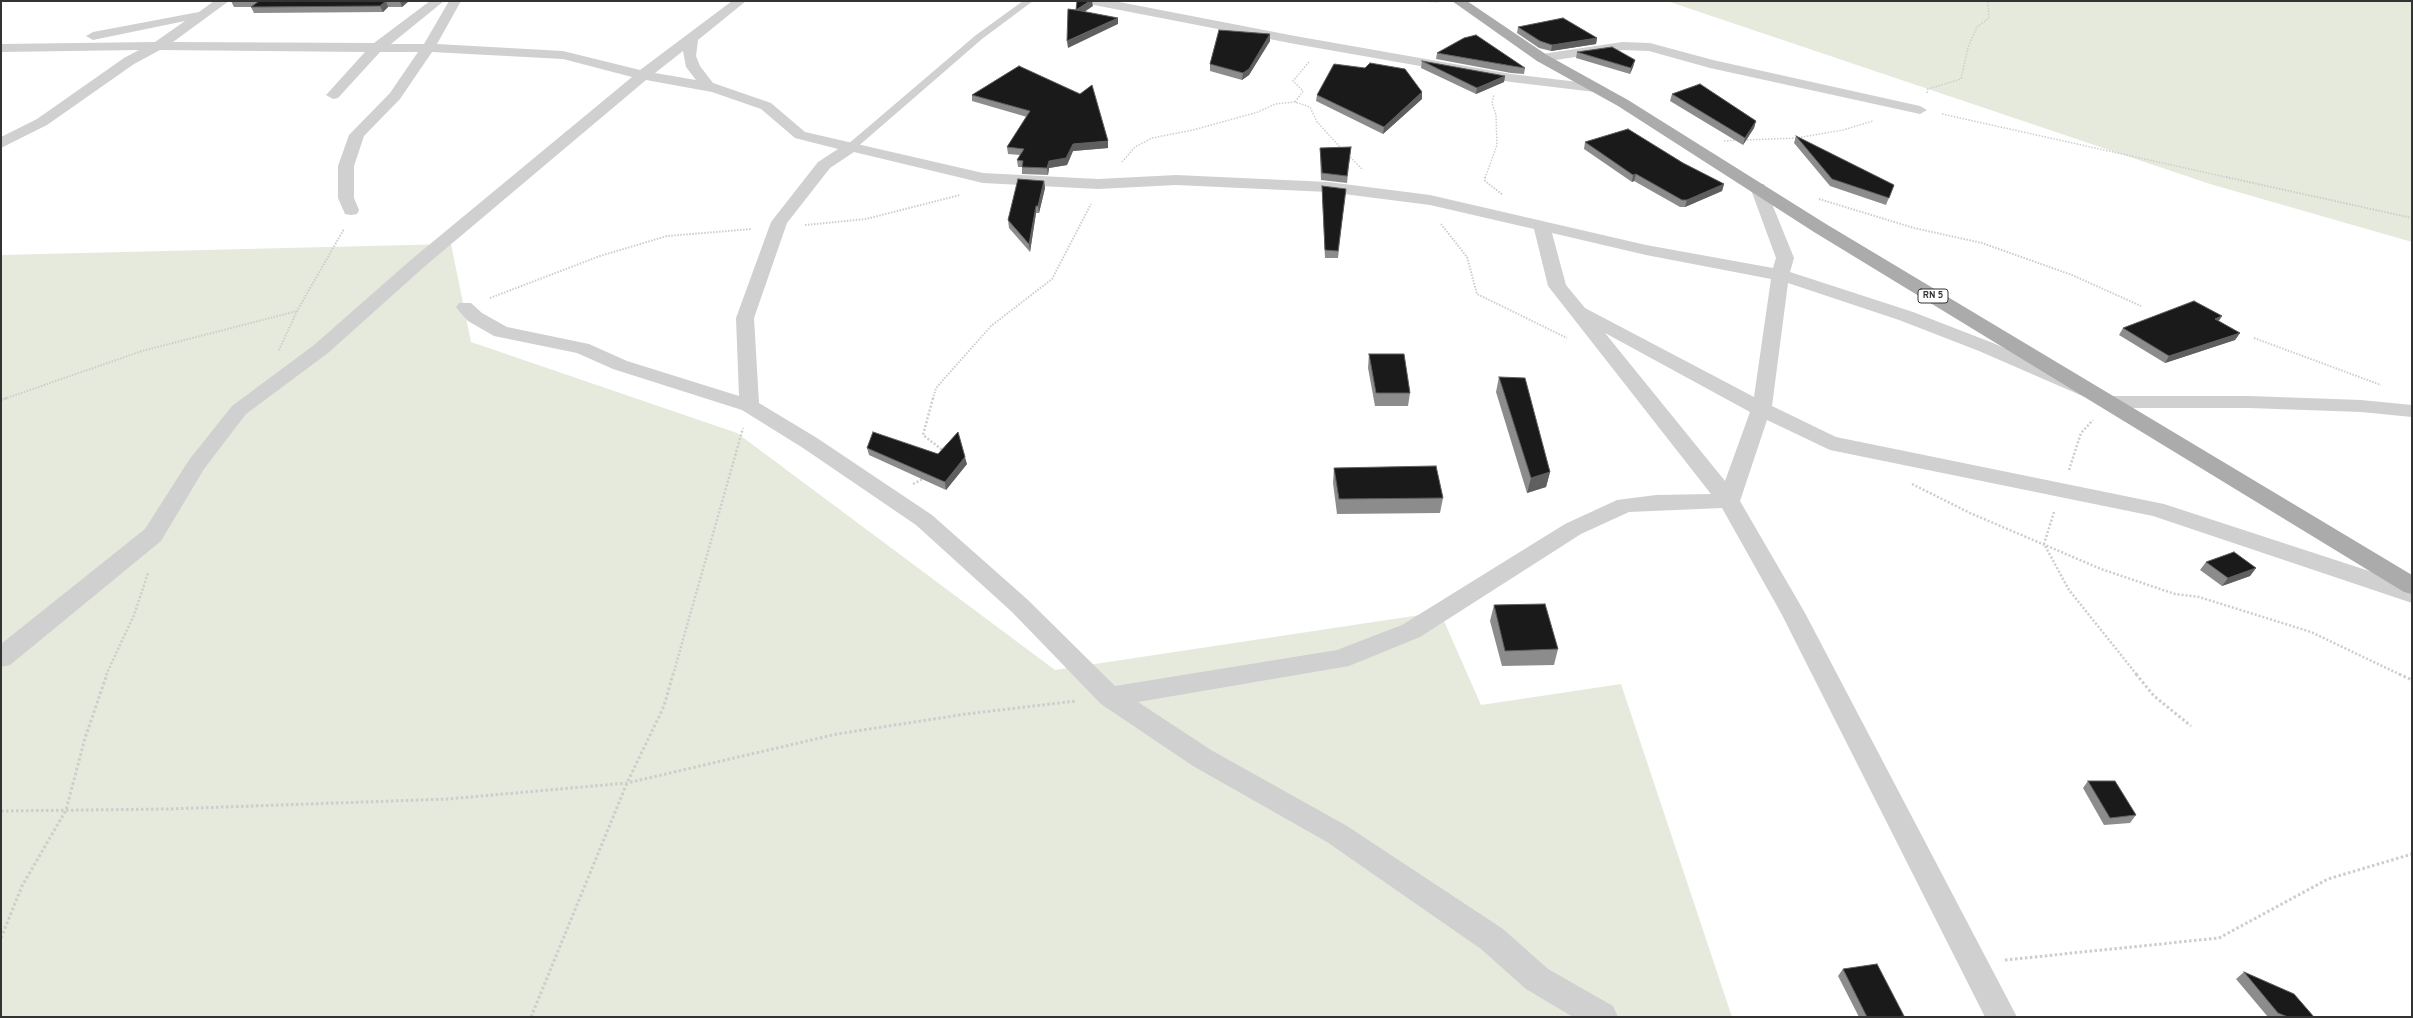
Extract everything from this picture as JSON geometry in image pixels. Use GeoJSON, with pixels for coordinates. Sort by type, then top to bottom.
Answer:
{"type":"FeatureCollection","features":[{"type":"Feature","properties":{"kind":"main road","name":"RN 5"},"geometry":{"type":"LineString","coordinates":[[1458,1],[1542,58],[1687,143],[1827,232],[2412,586]]}},
{"type":"Feature","properties":{"kind":"street"},"geometry":{"type":"LineString","coordinates":[[1,143],[42,122],[129,61],[158,46],[223,1]]}},
{"type":"Feature","properties":{"kind":"street"},"geometry":{"type":"LineString","coordinates":[[333,94],[375,49],[438,1]]}},
{"type":"Feature","properties":{"kind":"street"},"geometry":{"type":"LineString","coordinates":[[351,210],[346,198],[346,166],[357,135],[395,96],[428,48],[455,1]]}},
{"type":"Feature","properties":{"kind":"street"},"geometry":{"type":"LineString","coordinates":[[1,658],[153,535],[196,465],[239,410],[321,349],[418,262],[643,75],[740,1]]}},
{"type":"Feature","properties":{"kind":"street"},"geometry":{"type":"LineString","coordinates":[[1094,1],[1296,40],[1512,78],[1594,88]]}},
{"type":"Feature","properties":{"kind":"street"},"geometry":{"type":"LineString","coordinates":[[1168,1],[1184,18]]}},
{"type":"Feature","properties":{"kind":"street"},"geometry":{"type":"LineString","coordinates":[[39,48],[205,13]]}},
{"type":"Feature","properties":{"kind":"street"},"geometry":{"type":"LineString","coordinates":[[691,38],[689,56],[693,67],[708,86]]}},
{"type":"Feature","properties":{"kind":"street"},"geometry":{"type":"LineString","coordinates":[[1,48],[158,46],[375,49],[428,48],[563,55],[643,75],[708,86],[766,106],[800,135],[983,178],[1037,182],[1113,183],[1176,180],[1328,187],[1430,200],[1646,250],[1780,274],[1920,322],[1986,347],[2110,402],[2257,403],[2361,406],[2412,410]]}},
{"type":"Feature","properties":{"kind":"street"},"geometry":{"type":"LineString","coordinates":[[1542,58],[1622,46],[1650,47],[1710,64],[1920,110]]}},
{"type":"Feature","properties":{"kind":"street"},"geometry":{"type":"LineString","coordinates":[[749,406],[745,318],[777,226],[824,165],[851,147]]}},
{"type":"Feature","properties":{"kind":"street"},"geometry":{"type":"LineString","coordinates":[[1729,501],[1764,401],[1780,274],[1785,258],[1758,187]]}},
{"type":"Feature","properties":{"kind":"street"},"geometry":{"type":"LineString","coordinates":[[1542,226],[1557,286],[1581,313],[1623,370],[1729,501],[1792,613],[2001,1017]]}},
{"type":"Feature","properties":{"kind":"street"},"geometry":{"type":"LineString","coordinates":[[465,307],[475,317],[501,332],[582,348],[620,365],[749,406],[810,443],[924,520],[1020,606],[1110,697],[1202,758],[1337,834],[1492,939],[1537,978],[1602,1017]]}},
{"type":"Feature","properties":{"kind":"street"},"geometry":{"type":"LineString","coordinates":[[1581,313],[1761,410],[1830,443],[2156,509],[2412,594]]}},
{"type":"Feature","properties":{"kind":"street"},"geometry":{"type":"LineString","coordinates":[[1110,697],[1340,660],[1411,631],[1573,529],[1625,505],[1656,502],[1729,501]]}},
{"type":"Feature","properties":{"kind":"lane"},"geometry":{"type":"LineString","coordinates":[[851,147],[979,37],[1029,1]]}},
{"type":"Feature","properties":{"kind":"path"},"geometry":{"type":"LineString","coordinates":[[1988,1],[1989,18],[1977,27],[1968,47],[1961,79],[1928,89],[1920,110],[2412,218]]}},
{"type":"Feature","properties":{"kind":"path"},"geometry":{"type":"LineString","coordinates":[[1512,78],[1492,96],[1496,114],[1497,145],[1485,175],[1485,182],[1518,206],[1522,221]]}},
{"type":"Feature","properties":{"kind":"path"},"geometry":{"type":"LineString","coordinates":[[942,457],[945,452],[923,435],[936,388],[991,326],[1052,279],[1093,201],[1113,183],[1119,166],[1135,147],[1152,138],[1193,130],[1258,112],[1275,104],[1295,102]]}},
{"type":"Feature","properties":{"kind":"path"},"geometry":{"type":"LineString","coordinates":[[1687,143],[1796,138],[1843,130],[1875,120]]}},
{"type":"Feature","properties":{"kind":"path"},"geometry":{"type":"LineString","coordinates":[[465,307],[533,283],[600,256],[667,236],[866,219],[962,194]]}},
{"type":"Feature","properties":{"kind":"path"},"geometry":{"type":"LineString","coordinates":[[1818,199],[1914,228],[1982,243],[2072,274],[2141,306]]}},
{"type":"Feature","properties":{"kind":"path"},"geometry":{"type":"LineString","coordinates":[[276,357],[297,311],[341,237],[351,210]]}},
{"type":"Feature","properties":{"kind":"path"},"geometry":{"type":"LineString","coordinates":[[1,400],[142,351],[248,322],[297,311]]}},
{"type":"Feature","properties":{"kind":"path"},"geometry":{"type":"LineString","coordinates":[[2254,338],[2384,387]]}},
{"type":"Feature","properties":{"kind":"path"},"geometry":{"type":"LineString","coordinates":[[2110,402],[2081,433],[2044,544],[2068,590],[2154,696],[2191,726]]}},
{"type":"Feature","properties":{"kind":"path"},"geometry":{"type":"LineString","coordinates":[[530,1017],[627,783],[664,706],[749,406]]}},
{"type":"Feature","properties":{"kind":"path"},"geometry":{"type":"LineString","coordinates":[[888,496],[928,477]]}},
{"type":"Feature","properties":{"kind":"path"},"geometry":{"type":"LineString","coordinates":[[1907,481],[1970,513],[2101,569],[2175,594],[2199,596],[2311,632],[2412,680]]}},
{"type":"Feature","properties":{"kind":"path"},"geometry":{"type":"LineString","coordinates":[[1,938],[22,886],[66,810],[85,738],[106,675],[134,615],[149,570]]}},
{"type":"Feature","properties":{"kind":"path"},"geometry":{"type":"LineString","coordinates":[[1,811],[168,809],[448,799],[627,783],[837,734],[966,714],[1110,697]]}},
{"type":"Feature","properties":{"kind":"path"},"geometry":{"type":"LineString","coordinates":[[1973,964],[2219,938],[2328,879],[2412,854]]}},
{"type":"Feature","properties":{"kind":"shaded area"},"geometry":{"type":"Polygon","coordinates":[[[1667,1],[2412,1],[2412,242],[2210,184],[1667,1]]]}},
{"type":"Feature","properties":{"kind":"shaded area"},"geometry":{"type":"Polygon","coordinates":[[[451,244],[471,342],[737,433],[1055,670],[1440,612],[1481,705],[1621,684],[1732,1017],[1,1017],[1,255],[451,244]]]}},
{"type":"Feature","properties":{"kind":"building"},"geometry":{"type":"Polygon","coordinates":[[[259,1],[386,1],[380,6],[251,7],[259,1]]]}},
{"type":"Feature","properties":{"kind":"building"},"geometry":{"type":"Polygon","coordinates":[[[1077,1],[1090,1],[1076,10],[1077,1]]]}},
{"type":"Feature","properties":{"kind":"building"},"geometry":{"type":"Polygon","coordinates":[[[1068,9],[1118,18],[1067,41],[1068,9]]]}},
{"type":"Feature","properties":{"kind":"building"},"geometry":{"type":"Polygon","coordinates":[[[1563,18],[1597,38],[1552,45],[1540,41],[1518,27],[1563,18]]]}},
{"type":"Feature","properties":{"kind":"building"},"geometry":{"type":"Polygon","coordinates":[[[1219,30],[1270,34],[1249,69],[1243,73],[1210,64],[1219,30]]]}},
{"type":"Feature","properties":{"kind":"building"},"geometry":{"type":"Polygon","coordinates":[[[1476,35],[1525,68],[1437,53],[1464,38],[1476,35]]]}},
{"type":"Feature","properties":{"kind":"building"},"geometry":{"type":"Polygon","coordinates":[[[1612,47],[1635,60],[1631,68],[1577,52],[1612,47]]]}},
{"type":"Feature","properties":{"kind":"building"},"geometry":{"type":"Polygon","coordinates":[[[1422,61],[1505,76],[1477,88],[1422,61]]]}},
{"type":"Feature","properties":{"kind":"building"},"geometry":{"type":"Polygon","coordinates":[[[1370,63],[1405,69],[1422,92],[1384,127],[1317,95],[1334,64],[1365,68],[1370,63]]]}},
{"type":"Feature","properties":{"kind":"building"},"geometry":{"type":"Polygon","coordinates":[[[1019,66],[1080,94],[1092,85],[1108,141],[1073,144],[1066,158],[1049,161],[1047,168],[1022,167],[1023,161],[1017,160],[1024,149],[1007,147],[1030,111],[972,95],[1019,66]]]}},
{"type":"Feature","properties":{"kind":"building"},"geometry":{"type":"Polygon","coordinates":[[[1700,84],[1756,121],[1745,138],[1672,94],[1700,84]]]}},
{"type":"Feature","properties":{"kind":"building"},"geometry":{"type":"Polygon","coordinates":[[[1628,129],[1683,163],[1724,184],[1687,200],[1682,200],[1636,174],[1633,175],[1585,142],[1628,129]]]}},
{"type":"Feature","properties":{"kind":"building"},"geometry":{"type":"Polygon","coordinates":[[[1796,136],[1894,185],[1889,198],[1832,179],[1796,136]]]}},
{"type":"Feature","properties":{"kind":"building"},"geometry":{"type":"Polygon","coordinates":[[[1351,147],[1347,176],[1322,173],[1320,148],[1351,147]]]}},
{"type":"Feature","properties":{"kind":"building"},"geometry":{"type":"Polygon","coordinates":[[[1018,179],[1044,181],[1038,206],[1036,206],[1029,244],[1008,220],[1018,179]]]}},
{"type":"Feature","properties":{"kind":"building"},"geometry":{"type":"Polygon","coordinates":[[[1322,186],[1346,189],[1338,251],[1325,250],[1322,186]]]}},
{"type":"Feature","properties":{"kind":"building"},"geometry":{"type":"Polygon","coordinates":[[[2194,301],[2222,316],[2215,319],[2240,333],[2169,356],[2123,328],[2194,301]]]}},
{"type":"Feature","properties":{"kind":"building"},"geometry":{"type":"Polygon","coordinates":[[[1369,354],[1404,354],[1410,393],[1376,393],[1369,354]]]}},
{"type":"Feature","properties":{"kind":"building"},"geometry":{"type":"Polygon","coordinates":[[[1499,377],[1525,378],[1550,472],[1531,478],[1499,377]]]}},
{"type":"Feature","properties":{"kind":"building"},"geometry":{"type":"Polygon","coordinates":[[[873,432],[938,454],[958,432],[965,457],[945,482],[867,448],[873,432]]]}},
{"type":"Feature","properties":{"kind":"building"},"geometry":{"type":"Polygon","coordinates":[[[1436,466],[1443,498],[1339,499],[1334,468],[1436,466]]]}},
{"type":"Feature","properties":{"kind":"building"},"geometry":{"type":"Polygon","coordinates":[[[2234,552],[2256,568],[2228,578],[2206,562],[2234,552]]]}},
{"type":"Feature","properties":{"kind":"building"},"geometry":{"type":"Polygon","coordinates":[[[1545,604],[1558,649],[1505,651],[1494,605],[1545,604]]]}},
{"type":"Feature","properties":{"kind":"building"},"geometry":{"type":"Polygon","coordinates":[[[2088,781],[2115,781],[2136,815],[2110,818],[2088,781]]]}},
{"type":"Feature","properties":{"kind":"building"},"geometry":{"type":"Polygon","coordinates":[[[1877,964],[1904,1016],[1867,1017],[1843,969],[1877,964]]]}},
{"type":"Feature","properties":{"kind":"building"},"geometry":{"type":"Polygon","coordinates":[[[2244,972],[2294,994],[2314,1017],[2288,1017],[2278,1013],[2244,972]]]}}]}
